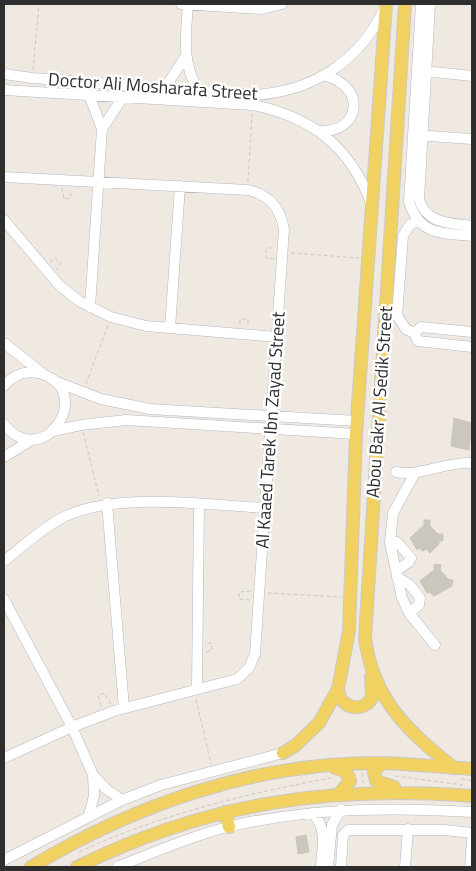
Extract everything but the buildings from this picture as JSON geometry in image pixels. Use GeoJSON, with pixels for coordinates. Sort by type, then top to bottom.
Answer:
{"type":"FeatureCollection","features":[{"type":"Feature","properties":{"kind":"main road","name":"Abou Bakr Al Sedik Street"},"geometry":{"type":"LineString","coordinates":[[405,4],[365,638],[371,666],[380,690],[404,724],[455,773]]}},
{"type":"Feature","properties":{"kind":"main road","name":"Abou Bakr Al Sedik Street"},"geometry":{"type":"LineString","coordinates":[[284,753],[296,745],[319,723],[338,689],[348,631],[351,598],[356,434],[386,5]]}},
{"type":"Feature","properties":{"kind":"main road"},"geometry":{"type":"LineString","coordinates":[[369,262],[388,266]]}},
{"type":"Feature","properties":{"kind":"main road"},"geometry":{"type":"LineString","coordinates":[[338,689],[340,698],[348,706],[356,708],[367,704],[372,698],[373,693],[371,666]]}},
{"type":"Feature","properties":{"kind":"main road"},"geometry":{"type":"LineString","coordinates":[[381,763],[374,772],[376,781],[380,784],[416,792]]}},
{"type":"Feature","properties":{"kind":"main road"},"geometry":{"type":"LineString","coordinates":[[31,867],[77,840],[134,813],[165,802],[256,777],[331,766],[381,763],[455,773],[472,769]]}},
{"type":"Feature","properties":{"kind":"main road"},"geometry":{"type":"LineString","coordinates":[[331,766],[345,771],[349,775],[350,781],[347,787],[338,794]]}},
{"type":"Feature","properties":{"kind":"main road"},"geometry":{"type":"LineString","coordinates":[[77,867],[162,832],[225,812],[291,799],[338,794],[468,791]]}},
{"type":"Feature","properties":{"kind":"main road"},"geometry":{"type":"LineString","coordinates":[[225,812],[229,827]]}},
{"type":"Feature","properties":{"kind":"street"},"geometry":{"type":"LineString","coordinates":[[181,4],[262,9],[282,4]]}},
{"type":"Feature","properties":{"kind":"street"},"geometry":{"type":"LineString","coordinates":[[188,4],[185,57],[190,74],[198,90]]}},
{"type":"Feature","properties":{"kind":"street"},"geometry":{"type":"LineString","coordinates":[[421,4],[409,202],[418,220],[430,230],[472,236]]}},
{"type":"Feature","properties":{"kind":"street"},"geometry":{"type":"LineString","coordinates":[[430,4],[419,191],[421,206],[430,217],[437,221],[472,226]]}},
{"type":"Feature","properties":{"kind":"street","name":"Doctor Ali Mosharafa Street"},"geometry":{"type":"LineString","coordinates":[[4,74],[32,78],[165,88],[273,94],[292,90],[326,76],[355,53],[367,39],[386,5]]}},
{"type":"Feature","properties":{"kind":"street"},"geometry":{"type":"LineString","coordinates":[[165,88],[185,57]]}},
{"type":"Feature","properties":{"kind":"street"},"geometry":{"type":"LineString","coordinates":[[426,74],[434,72],[472,76]]}},
{"type":"Feature","properties":{"kind":"street"},"geometry":{"type":"LineString","coordinates":[[318,130],[330,132],[341,128],[350,119],[354,108],[353,96],[347,86],[338,79],[326,76]]}},
{"type":"Feature","properties":{"kind":"street"},"geometry":{"type":"LineString","coordinates":[[143,99],[144,86]]}},
{"type":"Feature","properties":{"kind":"street","name":"Doctor Ali Mosharafa Street"},"geometry":{"type":"LineString","coordinates":[[4,90],[253,105],[276,110],[298,118],[318,130],[337,146],[352,164],[364,185],[372,208]]}},
{"type":"Feature","properties":{"kind":"street"},"geometry":{"type":"LineString","coordinates":[[89,95],[102,129],[90,307]]}},
{"type":"Feature","properties":{"kind":"street"},"geometry":{"type":"LineString","coordinates":[[102,129],[123,97]]}},
{"type":"Feature","properties":{"kind":"street"},"geometry":{"type":"LineString","coordinates":[[422,138],[429,136],[472,139]]}},
{"type":"Feature","properties":{"kind":"street","name":"Al Kaaed Tarek Ibn Zayad Street"},"geometry":{"type":"LineString","coordinates":[[4,177],[248,190],[266,197],[279,210],[284,229],[255,654],[249,668],[237,679],[115,711],[72,727],[4,758]]}},
{"type":"Feature","properties":{"kind":"street"},"geometry":{"type":"LineString","coordinates":[[170,328],[180,186]]}},
{"type":"Feature","properties":{"kind":"street"},"geometry":{"type":"LineString","coordinates":[[4,220],[69,293],[90,307],[111,317],[140,325],[277,337]]}},
{"type":"Feature","properties":{"kind":"street"},"geometry":{"type":"LineString","coordinates":[[418,220],[409,226],[403,236],[398,316],[406,329],[414,333],[416,339],[424,342],[472,346]]}},
{"type":"Feature","properties":{"kind":"street"},"geometry":{"type":"LineString","coordinates":[[414,333],[418,328],[472,332]]}},
{"type":"Feature","properties":{"kind":"street"},"geometry":{"type":"LineString","coordinates":[[424,328],[428,337],[424,342]]}},
{"type":"Feature","properties":{"kind":"street"},"geometry":{"type":"LineString","coordinates":[[4,343],[54,381],[83,393],[150,409],[357,421]]}},
{"type":"Feature","properties":{"kind":"street"},"geometry":{"type":"LineString","coordinates":[[4,386],[13,378],[23,373],[34,372],[45,375]]}},
{"type":"Feature","properties":{"kind":"street"},"geometry":{"type":"LineString","coordinates":[[4,457],[33,439],[44,437],[60,423],[64,412],[64,401],[61,390],[54,381]]}},
{"type":"Feature","properties":{"kind":"street"},"geometry":{"type":"LineString","coordinates":[[53,431],[81,425],[118,421],[149,421],[356,434]]}},
{"type":"Feature","properties":{"kind":"street"},"geometry":{"type":"LineString","coordinates":[[4,424],[13,434],[33,439]]}},
{"type":"Feature","properties":{"kind":"street"},"geometry":{"type":"LineString","coordinates":[[396,472],[415,473],[450,463],[472,462]]}},
{"type":"Feature","properties":{"kind":"street"},"geometry":{"type":"LineString","coordinates":[[415,473],[393,512],[390,543],[409,613],[435,645]]}},
{"type":"Feature","properties":{"kind":"street"},"geometry":{"type":"LineString","coordinates":[[104,504],[115,711]]}},
{"type":"Feature","properties":{"kind":"street"},"geometry":{"type":"LineString","coordinates":[[4,561],[62,518],[104,504],[265,508]]}},
{"type":"Feature","properties":{"kind":"street"},"geometry":{"type":"LineString","coordinates":[[195,689],[199,505]]}},
{"type":"Feature","properties":{"kind":"street"},"geometry":{"type":"LineString","coordinates":[[390,543],[397,542],[411,558],[397,574]]}},
{"type":"Feature","properties":{"kind":"street"},"geometry":{"type":"LineString","coordinates":[[397,574],[410,585],[420,598],[419,605],[409,613]]}},
{"type":"Feature","properties":{"kind":"street"},"geometry":{"type":"LineString","coordinates":[[4,599],[72,727],[93,775],[106,789],[122,800]]}},
{"type":"Feature","properties":{"kind":"street"},"geometry":{"type":"LineString","coordinates":[[4,860],[122,800],[162,785],[213,770],[284,753]]}},
{"type":"Feature","properties":{"kind":"street"},"geometry":{"type":"LineString","coordinates":[[89,816],[94,796],[93,775]]}},
{"type":"Feature","properties":{"kind":"street"},"geometry":{"type":"LineString","coordinates":[[328,867],[332,825],[341,809]]}},
{"type":"Feature","properties":{"kind":"street"},"geometry":{"type":"LineString","coordinates":[[120,867],[192,837],[229,827],[312,813],[341,809],[417,809],[472,812]]}},
{"type":"Feature","properties":{"kind":"street"},"geometry":{"type":"LineString","coordinates":[[312,813],[317,818],[323,834],[321,867]]}},
{"type":"Feature","properties":{"kind":"street"},"geometry":{"type":"LineString","coordinates":[[405,867],[408,829]]}},
{"type":"Feature","properties":{"kind":"street"},"geometry":{"type":"LineString","coordinates":[[341,867],[343,835],[346,831],[408,829],[472,833]]}},
{"type":"Feature","properties":{"kind":"street"},"geometry":{"type":"LineString","coordinates":[[470,867],[472,840]]}},
{"type":"Feature","properties":{"kind":"path"},"geometry":{"type":"LineString","coordinates":[[32,78],[39,4]]}},
{"type":"Feature","properties":{"kind":"path"},"geometry":{"type":"LineString","coordinates":[[248,190],[253,105]]}},
{"type":"Feature","properties":{"kind":"path"},"geometry":{"type":"LineString","coordinates":[[66,179],[71,198],[64,198],[66,179]]}},
{"type":"Feature","properties":{"kind":"path"},"geometry":{"type":"LineString","coordinates":[[282,254],[266,258],[266,248],[282,254],[369,262]]}},
{"type":"Feature","properties":{"kind":"path"},"geometry":{"type":"LineString","coordinates":[[55,258],[61,263],[48,271],[55,258]]}},
{"type":"Feature","properties":{"kind":"path"},"geometry":{"type":"LineString","coordinates":[[83,393],[111,317]]}},
{"type":"Feature","properties":{"kind":"path"},"geometry":{"type":"LineString","coordinates":[[240,319],[248,319],[243,334],[240,319]]}},
{"type":"Feature","properties":{"kind":"path"},"geometry":{"type":"LineString","coordinates":[[81,425],[104,504]]}},
{"type":"Feature","properties":{"kind":"path"},"geometry":{"type":"LineString","coordinates":[[259,596],[239,592],[239,599],[259,596],[351,598]]}},
{"type":"Feature","properties":{"kind":"path"},"geometry":{"type":"LineString","coordinates":[[195,689],[213,770]]}},
{"type":"Feature","properties":{"kind":"path"},"geometry":{"type":"LineString","coordinates":[[104,693],[115,711],[98,698],[104,693]]}},
{"type":"Feature","properties":{"kind":"path"},"geometry":{"type":"LineString","coordinates":[[455,773],[472,781]]}},
{"type":"Feature","properties":{"kind":"path"},"geometry":{"type":"LineString","coordinates":[[389,776],[468,791]]}},
{"type":"Feature","properties":{"kind":"path"},"geometry":{"type":"LineString","coordinates":[[269,790],[269,795]]}}]}
